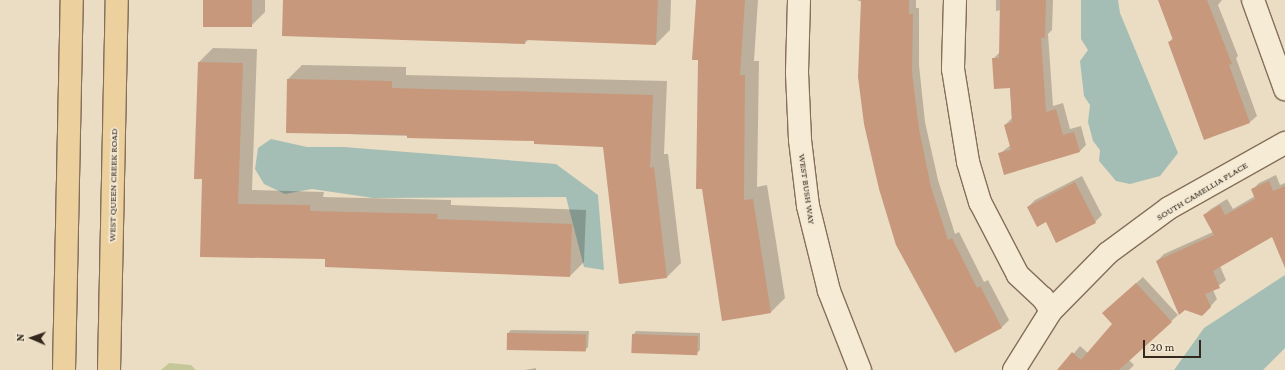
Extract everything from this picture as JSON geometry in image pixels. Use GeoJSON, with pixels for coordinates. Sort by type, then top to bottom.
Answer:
{"type":"FeatureCollection","features":[{"type":"Feature","properties":{"kind":"main road"},"geometry":{"type":"LineString","coordinates":[[64,370],[72,0]]}},
{"type":"Feature","properties":{"kind":"main road","name":"WEST QUEEN CREEK ROAD"},"geometry":{"type":"LineString","coordinates":[[109,370],[117,0]]}},
{"type":"Feature","properties":{"kind":"street","name":"WEST BUSH WAY"},"geometry":{"type":"LineString","coordinates":[[799,0],[797,73],[800,140],[808,206],[829,291],[860,370]]}},
{"type":"Feature","properties":{"kind":"street"},"geometry":{"type":"LineString","coordinates":[[955,0],[953,69],[968,162],[980,202],[1018,275],[1043,298],[1051,311]]}},
{"type":"Feature","properties":{"kind":"street"},"geometry":{"type":"LineString","coordinates":[[1253,0],[1285,89]]}},
{"type":"Feature","properties":{"kind":"street","name":"SOUTH CAMELLIA PLACE"},"geometry":{"type":"LineString","coordinates":[[1014,370],[1051,311],[1108,253],[1169,208],[1285,143]]}},
{"type":"Feature","properties":{"kind":"green space"},"geometry":{"type":"Polygon","coordinates":[[[169,363],[191,365],[196,370],[161,370],[169,363]]]}},
{"type":"Feature","properties":{"kind":"water"},"geometry":{"type":"Polygon","coordinates":[[[1081,0],[1118,0],[1120,13],[1178,153],[1160,176],[1130,184],[1116,181],[1099,161],[1100,150],[1093,141],[1088,122],[1090,105],[1084,96],[1080,61],[1088,50],[1081,39],[1081,0]]]}},
{"type":"Feature","properties":{"kind":"water"},"geometry":{"type":"Polygon","coordinates":[[[271,139],[307,147],[344,147],[556,164],[598,195],[604,270],[584,267],[566,197],[373,198],[312,189],[285,194],[264,184],[255,169],[258,148],[271,139]]]}},
{"type":"Feature","properties":{"kind":"water"},"geometry":{"type":"Polygon","coordinates":[[[1285,275],[1285,348],[1263,370],[1174,370],[1204,328],[1285,275]]]}},
{"type":"Feature","properties":{"kind":"building"},"geometry":{"type":"Polygon","coordinates":[[[203,0],[252,0],[252,27],[203,27],[203,0]]]}},
{"type":"Feature","properties":{"kind":"building"},"geometry":{"type":"Polygon","coordinates":[[[283,0],[658,0],[656,45],[525,40],[525,44],[282,36],[283,0]]]}},
{"type":"Feature","properties":{"kind":"building"},"geometry":{"type":"Polygon","coordinates":[[[696,0],[745,0],[740,75],[745,75],[744,200],[753,199],[771,313],[722,321],[702,189],[696,189],[698,60],[692,60],[696,0]]]}},
{"type":"Feature","properties":{"kind":"building"},"geometry":{"type":"Polygon","coordinates":[[[861,0],[909,0],[909,14],[913,14],[912,72],[919,129],[931,187],[948,240],[952,238],[977,288],[980,286],[1002,328],[955,353],[896,245],[879,189],[864,124],[858,77],[861,0]]]}},
{"type":"Feature","properties":{"kind":"building"},"geometry":{"type":"Polygon","coordinates":[[[1000,0],[1046,0],[1045,38],[1041,38],[1046,112],[1056,109],[1063,135],[1074,132],[1080,152],[1004,175],[998,153],[1011,150],[1004,125],[1012,122],[1010,88],[994,89],[992,58],[999,58],[1000,0]]]}},
{"type":"Feature","properties":{"kind":"building"},"geometry":{"type":"Polygon","coordinates":[[[1158,0],[1207,0],[1232,64],[1229,65],[1250,123],[1204,140],[1168,42],[1173,40],[1158,0]]]}},
{"type":"Feature","properties":{"kind":"building"},"geometry":{"type":"Polygon","coordinates":[[[198,62],[243,63],[238,204],[310,205],[310,211],[438,214],[437,219],[572,224],[570,277],[325,267],[325,259],[200,257],[202,179],[194,179],[198,62]]]}},
{"type":"Feature","properties":{"kind":"building"},"geometry":{"type":"Polygon","coordinates":[[[287,79],[392,81],[392,88],[653,95],[650,168],[654,167],[667,278],[619,284],[603,147],[534,144],[534,141],[407,138],[407,135],[286,133],[287,79]]]}},
{"type":"Feature","properties":{"kind":"building"},"geometry":{"type":"Polygon","coordinates":[[[1269,181],[1273,191],[1285,186],[1285,268],[1272,237],[1213,271],[1220,288],[1205,294],[1211,307],[1202,316],[1185,310],[1179,315],[1156,261],[1214,235],[1203,215],[1220,205],[1225,215],[1255,199],[1251,189],[1269,181]]]}},
{"type":"Feature","properties":{"kind":"building"},"geometry":{"type":"Polygon","coordinates":[[[1075,182],[1096,223],[1056,243],[1046,222],[1037,227],[1027,207],[1075,182]]]}},
{"type":"Feature","properties":{"kind":"building"},"geometry":{"type":"Polygon","coordinates":[[[1136,283],[1172,322],[1119,370],[1057,370],[1072,352],[1081,360],[1112,324],[1102,313],[1136,283]]]}},
{"type":"Feature","properties":{"kind":"building"},"geometry":{"type":"Polygon","coordinates":[[[507,333],[586,334],[586,351],[507,350],[507,333]]]}},
{"type":"Feature","properties":{"kind":"building"},"geometry":{"type":"Polygon","coordinates":[[[632,334],[698,336],[697,355],[631,353],[632,334]]]}}]}
